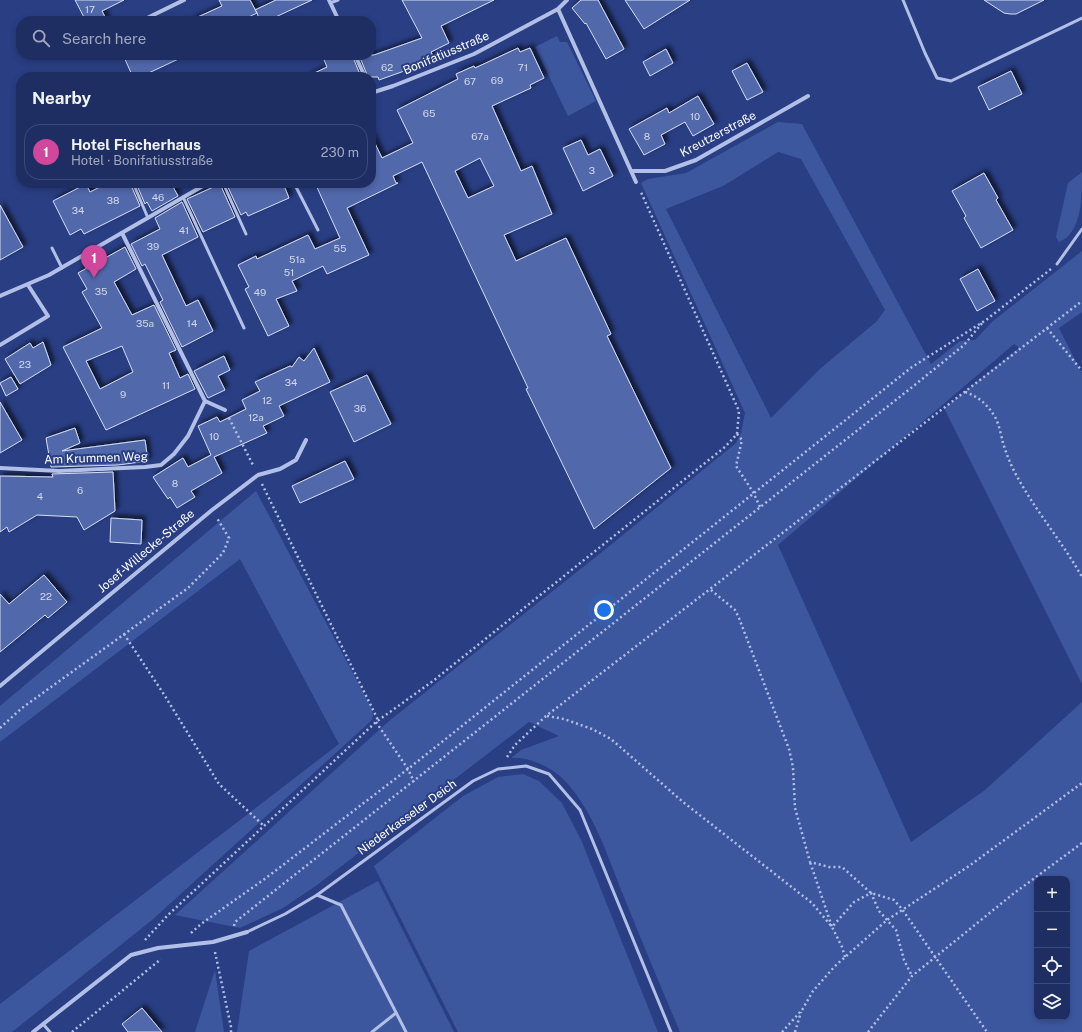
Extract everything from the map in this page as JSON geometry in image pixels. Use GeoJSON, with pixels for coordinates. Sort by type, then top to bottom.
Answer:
{"type":"FeatureCollection","features":[{"type":"Feature","properties":{"kind":"street"},"geometry":{"type":"LineString","coordinates":[[151,16],[184,0]]}},
{"type":"Feature","properties":{"kind":"street","name":"Bonifatiusstraße"},"geometry":{"type":"LineString","coordinates":[[376,91],[393,86],[474,54],[558,9],[567,0]]}},
{"type":"Feature","properties":{"kind":"street"},"geometry":{"type":"LineString","coordinates":[[330,2],[337,16]]}},
{"type":"Feature","properties":{"kind":"street"},"geometry":{"type":"LineString","coordinates":[[558,9],[636,182]]}},
{"type":"Feature","properties":{"kind":"street"},"geometry":{"type":"LineString","coordinates":[[356,60],[362,72]]}},
{"type":"Feature","properties":{"kind":"street","name":"Kreutzerstraße"},"geometry":{"type":"LineString","coordinates":[[632,171],[665,171],[696,160],[808,96]]}},
{"type":"Feature","properties":{"kind":"street"},"geometry":{"type":"LineString","coordinates":[[0,296],[28,285],[62,268],[199,188]]}},
{"type":"Feature","properties":{"kind":"street"},"geometry":{"type":"LineString","coordinates":[[122,233],[206,401],[225,410]]}},
{"type":"Feature","properties":{"kind":"street"},"geometry":{"type":"LineString","coordinates":[[0,345],[48,316],[28,285]]}},
{"type":"Feature","properties":{"kind":"street","name":"Am Krummen Weg"},"geometry":{"type":"LineString","coordinates":[[0,468],[59,471],[161,465],[174,454],[188,436],[206,401]]}},
{"type":"Feature","properties":{"kind":"street","name":"Josef-Willecke-Straße"},"geometry":{"type":"LineString","coordinates":[[0,686],[212,510],[258,475],[280,469],[296,460],[306,440]]}},
{"type":"Feature","properties":{"kind":"street","name":"Niederkasseler Deich"},"geometry":{"type":"LineString","coordinates":[[33,1032],[131,955],[178,945],[213,942],[247,932]]}},
{"type":"Feature","properties":{"kind":"lane"},"geometry":{"type":"LineString","coordinates":[[330,2],[338,0]]}},
{"type":"Feature","properties":{"kind":"lane"},"geometry":{"type":"LineString","coordinates":[[903,0],[937,78],[951,81],[1082,18]]}},
{"type":"Feature","properties":{"kind":"lane"},"geometry":{"type":"LineString","coordinates":[[135,188],[148,218]]}},
{"type":"Feature","properties":{"kind":"lane"},"geometry":{"type":"LineString","coordinates":[[225,188],[246,234]]}},
{"type":"Feature","properties":{"kind":"lane"},"geometry":{"type":"LineString","coordinates":[[297,188],[318,230]]}},
{"type":"Feature","properties":{"kind":"lane"},"geometry":{"type":"LineString","coordinates":[[183,197],[244,328]]}},
{"type":"Feature","properties":{"kind":"lane"},"geometry":{"type":"LineString","coordinates":[[1057,264],[1082,229]]}},
{"type":"Feature","properties":{"kind":"lane"},"geometry":{"type":"LineString","coordinates":[[52,248],[62,268]]}},
{"type":"Feature","properties":{"kind":"lane","name":"Niederkasseler Deich"},"geometry":{"type":"LineString","coordinates":[[247,932],[285,914],[317,895],[473,781],[498,769],[526,766],[549,774],[580,810],[671,1032]]}},
{"type":"Feature","properties":{"kind":"lane"},"geometry":{"type":"LineString","coordinates":[[317,895],[341,905],[406,1032]]}},
{"type":"Feature","properties":{"kind":"lane"},"geometry":{"type":"LineString","coordinates":[[372,1032],[396,1013]]}},
{"type":"Feature","properties":{"kind":"lane"},"geometry":{"type":"LineString","coordinates":[[43,1024],[50,1032]]}},
{"type":"Feature","properties":{"kind":"path"},"geometry":{"type":"LineString","coordinates":[[131,955],[168,915],[377,721],[433,681],[564,577],[725,447],[737,434],[739,411],[636,182]]}},
{"type":"Feature","properties":{"kind":"path"},"geometry":{"type":"LineString","coordinates":[[72,1032],[178,945],[201,924],[266,878],[408,769],[753,492],[912,367],[986,320],[1057,264]]}},
{"type":"Feature","properties":{"kind":"path"},"geometry":{"type":"LineString","coordinates":[[498,769],[515,745],[546,716],[711,590],[784,531],[1082,301]]}},
{"type":"Feature","properties":{"kind":"path"},"geometry":{"type":"LineString","coordinates":[[230,937],[235,922],[414,782],[964,345],[986,320]]}},
{"type":"Feature","properties":{"kind":"path"},"geometry":{"type":"LineString","coordinates":[[1047,328],[1082,371]]}},
{"type":"Feature","properties":{"kind":"path"},"geometry":{"type":"LineString","coordinates":[[965,392],[976,396],[984,402],[995,418],[1007,456],[1018,479],[1041,517],[1066,548],[1082,577]]}},
{"type":"Feature","properties":{"kind":"path"},"geometry":{"type":"LineString","coordinates":[[225,410],[377,721],[408,769],[414,782]]}},
{"type":"Feature","properties":{"kind":"path"},"geometry":{"type":"LineString","coordinates":[[737,434],[742,440],[736,466],[753,492],[760,507]]}},
{"type":"Feature","properties":{"kind":"path"},"geometry":{"type":"LineString","coordinates":[[0,728],[22,708],[188,588],[224,553],[229,538],[212,510]]}},
{"type":"Feature","properties":{"kind":"path"},"geometry":{"type":"LineString","coordinates":[[711,590],[735,610],[739,618],[789,749],[793,767],[795,808],[810,862],[832,927],[842,947],[845,957]]}},
{"type":"Feature","properties":{"kind":"path"},"geometry":{"type":"LineString","coordinates":[[124,634],[220,784],[264,826]]}},
{"type":"Feature","properties":{"kind":"path"},"geometry":{"type":"LineString","coordinates":[[546,716],[592,729],[611,739],[683,802],[812,903],[832,927]]}},
{"type":"Feature","properties":{"kind":"path"},"geometry":{"type":"LineString","coordinates":[[782,1032],[802,1010],[813,991],[845,957],[887,920],[969,866],[1082,783]]}},
{"type":"Feature","properties":{"kind":"path"},"geometry":{"type":"LineString","coordinates":[[868,1032],[912,976],[1013,894],[1082,843]]}},
{"type":"Feature","properties":{"kind":"path"},"geometry":{"type":"LineString","coordinates":[[810,862],[829,867],[842,867],[871,893],[894,900],[902,909],[987,1032]]}},
{"type":"Feature","properties":{"kind":"path"},"geometry":{"type":"LineString","coordinates":[[832,927],[854,902],[871,893]]}},
{"type":"Feature","properties":{"kind":"path"},"geometry":{"type":"LineString","coordinates":[[871,893],[879,912],[896,930],[904,960],[912,976]]}},
{"type":"Feature","properties":{"kind":"path"},"geometry":{"type":"LineString","coordinates":[[213,942],[231,1027],[230,1032]]}},
{"type":"Feature","properties":{"kind":"path"},"geometry":{"type":"LineString","coordinates":[[795,1032],[802,1010]]}},
{"type":"Feature","properties":{"kind":"shaded area"},"geometry":{"type":"Polygon","coordinates":[[[557,36],[560,42],[567,42],[596,101],[568,116],[535,47],[557,36]]]}},
{"type":"Feature","properties":{"kind":"shaded area"},"geometry":{"type":"Polygon","coordinates":[[[778,122],[802,124],[931,364],[960,341],[975,340],[993,321],[1082,251],[1082,312],[1059,328],[1082,374],[1082,684],[944,408],[1019,348],[1014,344],[778,545],[911,842],[985,790],[1082,702],[1082,1032],[680,1032],[594,823],[586,809],[567,783],[549,768],[534,761],[511,758],[521,750],[559,736],[529,722],[317,885],[283,908],[240,928],[175,915],[389,721],[602,552],[736,443],[741,433],[745,413],[641,183],[648,179],[686,173],[778,122]],[[778,152],[723,186],[666,209],[771,418],[821,368],[876,322],[885,310],[801,159],[778,152]]]}},
{"type":"Feature","properties":{"kind":"shaded area"},"geometry":{"type":"Polygon","coordinates":[[[1082,172],[1082,192],[1079,213],[1072,231],[1067,237],[1059,242],[1056,237],[1068,183],[1082,172]]]}},
{"type":"Feature","properties":{"kind":"shaded area"},"geometry":{"type":"Polygon","coordinates":[[[256,491],[372,709],[372,720],[152,920],[12,1032],[0,1032],[0,1004],[339,744],[240,559],[0,742],[0,706],[256,491]]]}},
{"type":"Feature","properties":{"kind":"shaded area"},"geometry":{"type":"Polygon","coordinates":[[[523,774],[539,781],[562,803],[582,842],[658,1032],[458,1032],[374,866],[463,796],[498,777],[523,774]]]}},
{"type":"Feature","properties":{"kind":"shaded area"},"geometry":{"type":"Polygon","coordinates":[[[378,881],[454,1032],[237,1032],[249,951],[378,881]]]}},
{"type":"Feature","properties":{"kind":"shaded area"},"geometry":{"type":"Polygon","coordinates":[[[215,970],[224,1032],[195,1032],[215,970]]]}},
{"type":"Feature","properties":{"kind":"building"},"geometry":{"type":"Polygon","coordinates":[[[75,0],[124,0],[102,11],[104,16],[83,16],[75,0]]]}},
{"type":"Feature","properties":{"kind":"building"},"geometry":{"type":"Polygon","coordinates":[[[219,0],[250,0],[255,10],[276,0],[312,0],[278,16],[258,16],[257,13],[251,16],[200,16],[222,6],[219,0]]]}},
{"type":"Feature","properties":{"kind":"building"},"geometry":{"type":"Polygon","coordinates":[[[402,0],[494,0],[441,26],[449,43],[431,52],[435,60],[379,80],[378,77],[376,77],[376,72],[366,72],[361,60],[376,60],[376,54],[422,38],[402,0]]]}},
{"type":"Feature","properties":{"kind":"building"},"geometry":{"type":"Polygon","coordinates":[[[581,0],[598,0],[624,49],[606,59],[586,23],[585,24],[572,8],[581,0]]]}},
{"type":"Feature","properties":{"kind":"building"},"geometry":{"type":"Polygon","coordinates":[[[625,0],[690,0],[644,29],[625,0]]]}},
{"type":"Feature","properties":{"kind":"building"},"geometry":{"type":"Polygon","coordinates":[[[984,0],[1044,0],[1016,14],[1010,14],[1004,13],[984,0]]]}},
{"type":"Feature","properties":{"kind":"building"},"geometry":{"type":"Polygon","coordinates":[[[518,48],[520,52],[530,48],[544,78],[530,85],[531,88],[492,106],[521,171],[532,166],[552,214],[504,235],[516,261],[566,238],[611,334],[607,336],[671,468],[594,529],[526,389],[528,388],[422,162],[393,176],[396,183],[398,183],[347,208],[369,255],[327,274],[323,266],[292,281],[297,291],[276,299],[289,326],[268,336],[245,289],[249,287],[238,265],[256,256],[257,259],[308,235],[315,249],[340,238],[317,188],[376,188],[376,145],[382,158],[413,143],[397,110],[458,79],[456,74],[474,66],[475,68],[518,48]],[[480,158],[455,171],[468,198],[494,186],[480,158]]]}},
{"type":"Feature","properties":{"kind":"building"},"geometry":{"type":"Polygon","coordinates":[[[666,49],[673,63],[650,76],[643,62],[666,49]]]}},
{"type":"Feature","properties":{"kind":"building"},"geometry":{"type":"Polygon","coordinates":[[[125,60],[176,60],[151,72],[131,72],[125,60]]]}},
{"type":"Feature","properties":{"kind":"building"},"geometry":{"type":"Polygon","coordinates":[[[324,60],[354,60],[359,72],[316,72],[327,67],[324,60]]]}},
{"type":"Feature","properties":{"kind":"building"},"geometry":{"type":"Polygon","coordinates":[[[747,63],[763,92],[747,100],[732,71],[747,63]]]}},
{"type":"Feature","properties":{"kind":"building"},"geometry":{"type":"Polygon","coordinates":[[[1011,71],[1022,94],[989,110],[978,87],[1011,71]]]}},
{"type":"Feature","properties":{"kind":"building"},"geometry":{"type":"Polygon","coordinates":[[[698,96],[714,124],[693,136],[685,122],[661,135],[665,144],[644,155],[629,129],[667,108],[669,113],[698,96]]]}},
{"type":"Feature","properties":{"kind":"building"},"geometry":{"type":"Polygon","coordinates":[[[581,140],[588,155],[600,149],[613,176],[583,191],[563,148],[581,140]]]}},
{"type":"Feature","properties":{"kind":"building"},"geometry":{"type":"Polygon","coordinates":[[[984,173],[998,198],[996,200],[1013,230],[981,248],[964,218],[966,216],[952,191],[984,173]]]}},
{"type":"Feature","properties":{"kind":"building"},"geometry":{"type":"Polygon","coordinates":[[[78,188],[88,188],[90,192],[98,188],[132,188],[140,206],[84,234],[81,229],[70,235],[53,201],[78,188]]]}},
{"type":"Feature","properties":{"kind":"building"},"geometry":{"type":"Polygon","coordinates":[[[138,188],[174,188],[178,196],[152,211],[147,202],[145,204],[138,188]]]}},
{"type":"Feature","properties":{"kind":"building"},"geometry":{"type":"Polygon","coordinates":[[[211,188],[222,188],[235,217],[203,232],[187,199],[211,188]]]}},
{"type":"Feature","properties":{"kind":"building"},"geometry":{"type":"Polygon","coordinates":[[[228,188],[285,188],[289,198],[248,216],[246,212],[241,215],[228,188]]]}},
{"type":"Feature","properties":{"kind":"building"},"geometry":{"type":"Polygon","coordinates":[[[182,202],[198,237],[162,255],[186,306],[198,300],[213,331],[182,347],[160,302],[163,300],[145,264],[142,266],[131,244],[160,229],[155,218],[182,202]]]}},
{"type":"Feature","properties":{"kind":"building"},"geometry":{"type":"Polygon","coordinates":[[[0,205],[23,247],[0,260],[0,205]]]}},
{"type":"Feature","properties":{"kind":"building"},"geometry":{"type":"Polygon","coordinates":[[[125,247],[136,269],[114,282],[132,315],[154,305],[176,350],[169,353],[180,378],[188,374],[195,389],[106,430],[63,347],[102,328],[82,292],[87,289],[78,273],[125,247]],[[122,346],[86,361],[100,389],[133,372],[122,346]]]}},
{"type":"Feature","properties":{"kind":"building"},"geometry":{"type":"Polygon","coordinates":[[[978,269],[995,301],[977,311],[960,279],[978,269]]]}},
{"type":"Feature","properties":{"kind":"building"},"geometry":{"type":"Polygon","coordinates":[[[43,342],[51,365],[20,384],[5,359],[30,343],[33,348],[43,342]]]}},
{"type":"Feature","properties":{"kind":"building"},"geometry":{"type":"Polygon","coordinates":[[[314,348],[330,382],[279,406],[284,416],[263,426],[267,433],[214,457],[222,473],[191,491],[195,497],[177,508],[170,497],[168,499],[153,477],[183,458],[188,467],[211,455],[198,426],[217,417],[220,422],[246,409],[242,400],[260,391],[255,382],[290,366],[292,367],[299,357],[304,361],[314,348]]]}},
{"type":"Feature","properties":{"kind":"building"},"geometry":{"type":"Polygon","coordinates":[[[224,356],[230,370],[218,376],[225,390],[208,398],[194,371],[224,356]]]}},
{"type":"Feature","properties":{"kind":"building"},"geometry":{"type":"Polygon","coordinates":[[[367,375],[391,424],[354,442],[330,392],[367,375]]]}},
{"type":"Feature","properties":{"kind":"building"},"geometry":{"type":"Polygon","coordinates":[[[11,377],[18,389],[6,396],[0,383],[11,377]]]}},
{"type":"Feature","properties":{"kind":"building"},"geometry":{"type":"Polygon","coordinates":[[[0,402],[22,440],[0,453],[0,402]]]}},
{"type":"Feature","properties":{"kind":"building"},"geometry":{"type":"Polygon","coordinates":[[[75,428],[80,443],[62,451],[145,440],[148,461],[118,465],[51,467],[46,438],[75,428]]]}},
{"type":"Feature","properties":{"kind":"building"},"geometry":{"type":"Polygon","coordinates":[[[345,461],[354,479],[300,503],[292,486],[345,461]]]}},
{"type":"Feature","properties":{"kind":"building"},"geometry":{"type":"Polygon","coordinates":[[[113,472],[115,511],[84,530],[77,517],[37,515],[9,532],[7,527],[0,532],[0,476],[53,477],[52,474],[113,472]]]}},
{"type":"Feature","properties":{"kind":"building"},"geometry":{"type":"Polygon","coordinates":[[[111,518],[142,520],[141,544],[110,542],[111,518]]]}},
{"type":"Feature","properties":{"kind":"building"},"geometry":{"type":"Polygon","coordinates":[[[44,575],[67,602],[48,618],[45,615],[0,652],[0,594],[9,604],[44,575]]]}},
{"type":"Feature","properties":{"kind":"building"},"geometry":{"type":"Polygon","coordinates":[[[142,1008],[162,1032],[128,1032],[122,1024],[142,1008]]]}},
{"type":"Feature","properties":{"kind":"place","name":"Hotel Fischerhaus"},"geometry":{"type":"Point","coordinates":[94,278]}}]}
